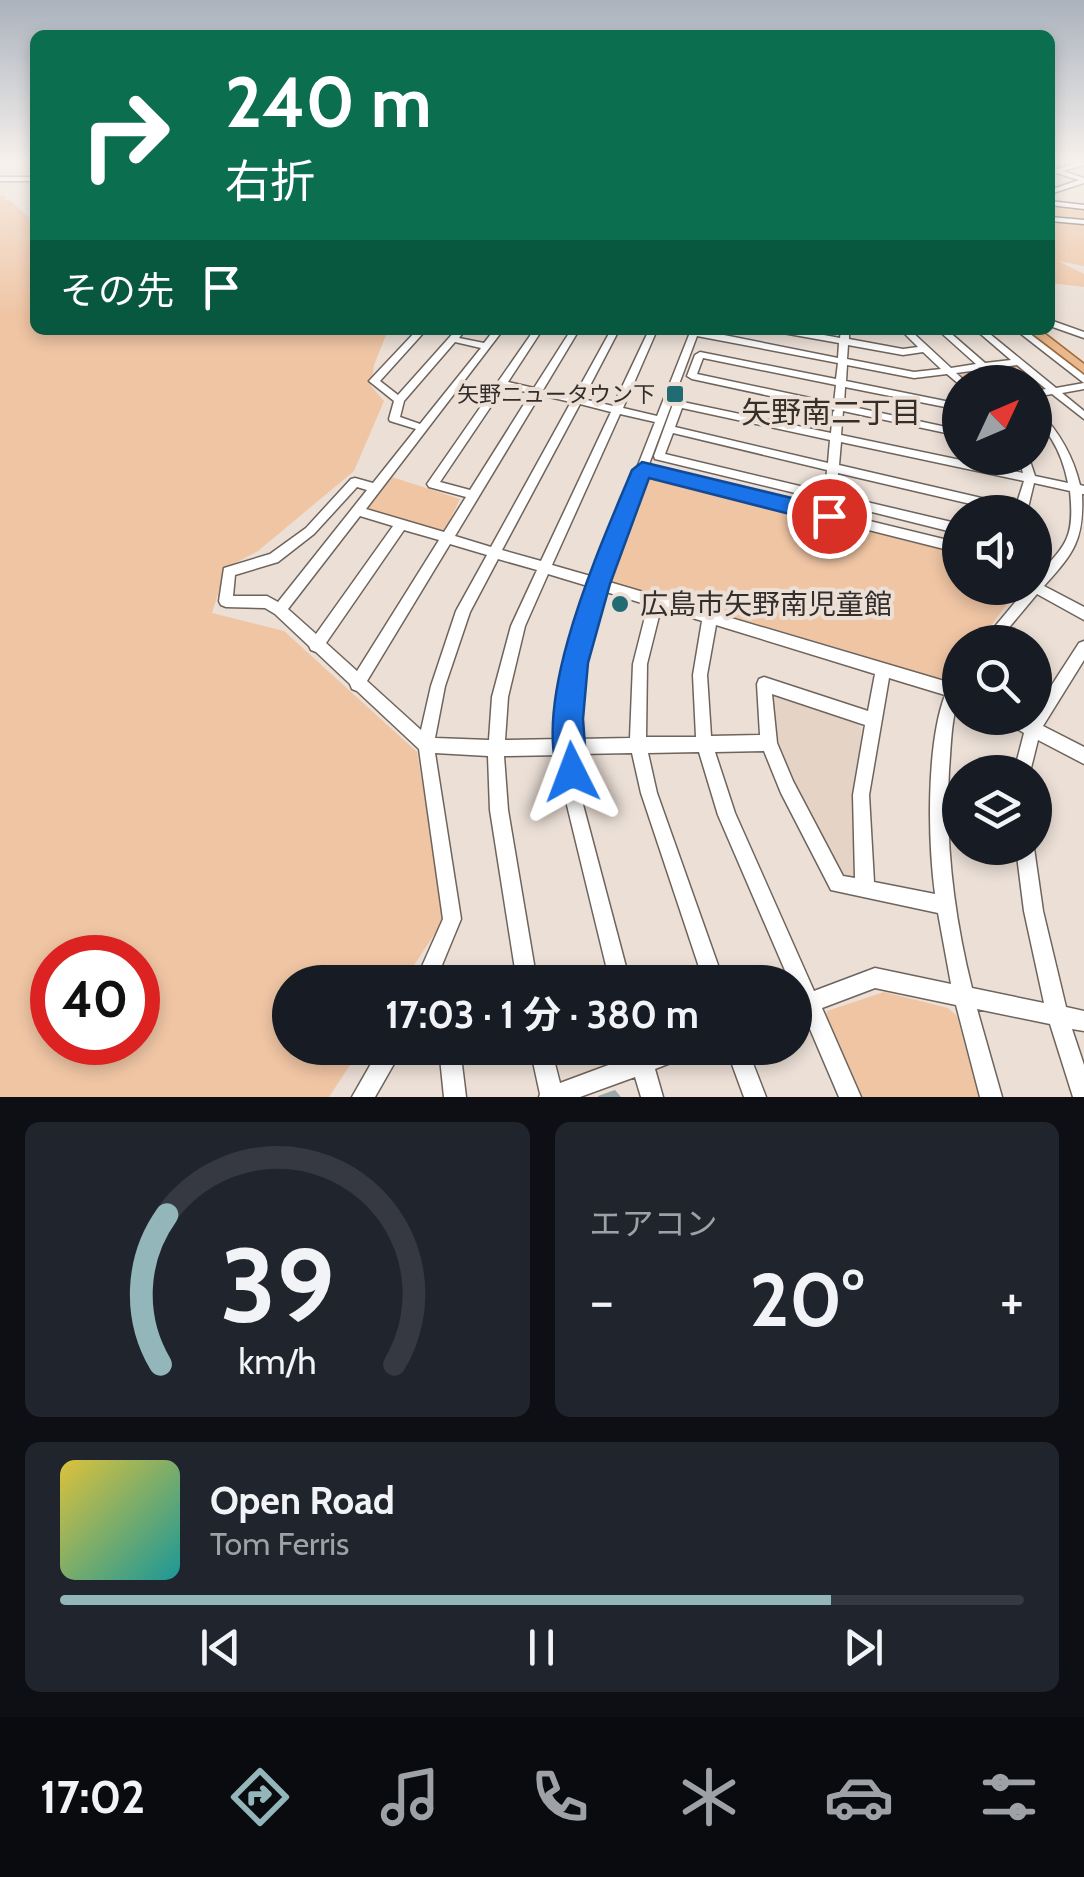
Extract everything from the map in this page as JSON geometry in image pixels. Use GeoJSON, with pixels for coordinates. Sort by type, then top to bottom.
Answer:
{"type":"FeatureCollection","features":[{"type":"Feature","properties":{"kind":"main road"},"geometry":{"type":"LineString","coordinates":[[1039,335],[1084,370]]}},
{"type":"Feature","properties":{"kind":"main road"},"geometry":{"type":"LineString","coordinates":[[1049,335],[1084,362]]}},
{"type":"Feature","properties":{"kind":"street"},"geometry":{"type":"LineString","coordinates":[[1055,219],[1084,222]]}},
{"type":"Feature","properties":{"kind":"street"},"geometry":{"type":"LineString","coordinates":[[1055,325],[1084,335]]}},
{"type":"Feature","properties":{"kind":"street"},"geometry":{"type":"LineString","coordinates":[[399,400],[374,381],[417,335]]}},
{"type":"Feature","properties":{"kind":"street"},"geometry":{"type":"LineString","coordinates":[[423,428],[394,419],[399,400],[456,335]]}},
{"type":"Feature","properties":{"kind":"street"},"geometry":{"type":"LineString","coordinates":[[459,335],[486,346]]}},
{"type":"Feature","properties":{"kind":"street"},"geometry":{"type":"LineString","coordinates":[[280,610],[495,335]]}},
{"type":"Feature","properties":{"kind":"street"},"geometry":{"type":"LineString","coordinates":[[472,495],[432,484],[535,335]]}},
{"type":"Feature","properties":{"kind":"street"},"geometry":{"type":"LineString","coordinates":[[357,684],[572,335]]}},
{"type":"Feature","properties":{"kind":"street"},"geometry":{"type":"LineString","coordinates":[[436,965],[452,920],[426,745],[449,647],[492,551],[612,335]]}},
{"type":"Feature","properties":{"kind":"street"},"geometry":{"type":"LineString","coordinates":[[524,965],[499,810],[496,748],[500,697],[514,644],[544,567],[651,335]]}},
{"type":"Feature","properties":{"kind":"street"},"geometry":{"type":"LineString","coordinates":[[693,335],[659,456],[942,525]]}},
{"type":"Feature","properties":{"kind":"street"},"geometry":{"type":"LineString","coordinates":[[714,335],[914,375],[942,372]]}},
{"type":"Feature","properties":{"kind":"street"},"geometry":{"type":"LineString","coordinates":[[910,335],[942,365]]}},
{"type":"Feature","properties":{"kind":"street"},"geometry":{"type":"LineString","coordinates":[[948,335],[982,365]]}},
{"type":"Feature","properties":{"kind":"street"},"geometry":{"type":"LineString","coordinates":[[986,335],[1084,416]]}},
{"type":"Feature","properties":{"kind":"street"},"geometry":{"type":"LineString","coordinates":[[1026,335],[1084,383]]}},
{"type":"Feature","properties":{"kind":"street"},"geometry":{"type":"LineString","coordinates":[[829,516],[845,336],[903,352],[925,349]]}},
{"type":"Feature","properties":{"kind":"street"},"geometry":{"type":"LineString","coordinates":[[942,403],[700,355],[692,376],[942,431]]}},
{"type":"Feature","properties":{"kind":"street"},"geometry":{"type":"LineString","coordinates":[[998,365],[1018,362]]}},
{"type":"Feature","properties":{"kind":"street"},"geometry":{"type":"LineString","coordinates":[[678,379],[839,409]]}},
{"type":"Feature","properties":{"kind":"street"},"geometry":{"type":"LineString","coordinates":[[501,383],[951,495]]}},
{"type":"Feature","properties":{"kind":"street"},"geometry":{"type":"LineString","coordinates":[[1054,391],[1084,383]]}},
{"type":"Feature","properties":{"kind":"street"},"geometry":{"type":"LineString","coordinates":[[615,965],[573,797],[570,746],[575,663],[598,584],[642,470],[678,404],[1083,490]]}},
{"type":"Feature","properties":{"kind":"street"},"geometry":{"type":"LineString","coordinates":[[1052,432],[1070,453],[1083,490],[1084,515],[1074,541],[1052,567]]}},
{"type":"Feature","properties":{"kind":"street"},"geometry":{"type":"LineString","coordinates":[[642,470],[942,544]]}},
{"type":"Feature","properties":{"kind":"street"},"geometry":{"type":"LineString","coordinates":[[1025,495],[1029,475]]}},
{"type":"Feature","properties":{"kind":"street"},"geometry":{"type":"LineString","coordinates":[[376,488],[355,482],[310,531],[274,558],[230,572],[226,602],[267,602],[280,610],[426,745],[496,748],[769,743]]}},
{"type":"Feature","properties":{"kind":"street"},"geometry":{"type":"LineString","coordinates":[[357,511],[942,684]]}},
{"type":"Feature","properties":{"kind":"street"},"geometry":{"type":"LineString","coordinates":[[316,646],[401,524]]}},
{"type":"Feature","properties":{"kind":"street"},"geometry":{"type":"LineString","coordinates":[[1052,596],[1084,614]]}},
{"type":"Feature","properties":{"kind":"street"},"geometry":{"type":"LineString","coordinates":[[656,601],[640,664],[638,746],[648,793],[708,965]]}},
{"type":"Feature","properties":{"kind":"street"},"geometry":{"type":"LineString","coordinates":[[1003,625],[1020,605]]}},
{"type":"Feature","properties":{"kind":"street"},"geometry":{"type":"LineString","coordinates":[[710,618],[700,676],[704,744],[727,815],[786,965]]}},
{"type":"Feature","properties":{"kind":"street"},"geometry":{"type":"LineString","coordinates":[[1052,698],[1084,647]]}},
{"type":"Feature","properties":{"kind":"street"},"geometry":{"type":"LineString","coordinates":[[865,890],[861,795],[883,669]]}},
{"type":"Feature","properties":{"kind":"street"},"geometry":{"type":"LineString","coordinates":[[872,720],[764,684],[769,743],[837,884],[943,905]]}},
{"type":"Feature","properties":{"kind":"street"},"geometry":{"type":"LineString","coordinates":[[944,735],[938,795],[943,905],[962,996],[991,1097]]}},
{"type":"Feature","properties":{"kind":"street"},"geometry":{"type":"LineString","coordinates":[[1046,735],[1084,756]]}},
{"type":"Feature","properties":{"kind":"street"},"geometry":{"type":"LineString","coordinates":[[1027,865],[1056,1016],[1084,1097]]}},
{"type":"Feature","properties":{"kind":"street"},"geometry":{"type":"LineString","coordinates":[[812,1001],[875,978],[1084,1020]]}},
{"type":"Feature","properties":{"kind":"street"},"geometry":{"type":"LineString","coordinates":[[812,1024],[850,1097]]}},
{"type":"Feature","properties":{"kind":"street"},"geometry":{"type":"LineString","coordinates":[[363,1097],[382,1065]]}},
{"type":"Feature","properties":{"kind":"street"},"geometry":{"type":"LineString","coordinates":[[452,1065],[456,1097]]}},
{"type":"Feature","properties":{"kind":"street"},"geometry":{"type":"LineString","coordinates":[[544,1065],[551,1097],[619,1065]]}},
{"type":"Feature","properties":{"kind":"street"},"geometry":{"type":"LineString","coordinates":[[643,1065],[652,1097]]}},
{"type":"Feature","properties":{"kind":"street"},"geometry":{"type":"LineString","coordinates":[[743,1065],[755,1097]]}},
{"type":"Feature","properties":{"kind":"shaded area"},"geometry":{"type":"Polygon","coordinates":[[[0,213],[24,213],[30,218],[30,335],[386,335],[374,365],[371,386],[384,401],[354,471],[258,551],[226,568],[212,613],[284,631],[417,752],[445,918],[414,965],[272,965],[272,1065],[350,1065],[329,1097],[0,1097],[0,213]]]}},
{"type":"Feature","properties":{"kind":"shaded area"},"geometry":{"type":"Polygon","coordinates":[[[1055,213],[1084,213],[1084,266],[1058,261],[1084,274],[1084,287],[1055,284],[1055,213]]]}},
{"type":"Feature","properties":{"kind":"shaded area"},"geometry":{"type":"Polygon","coordinates":[[[389,476],[460,499],[445,530],[440,532],[367,510],[366,506],[389,476]]]}},
{"type":"Feature","properties":{"kind":"shaded area"},"geometry":{"type":"Polygon","coordinates":[[[646,476],[942,548],[942,605],[1006,605],[992,625],[942,625],[942,682],[614,583],[610,578],[646,476]]]}},
{"type":"Feature","properties":{"kind":"shaded area"},"geometry":{"type":"Polygon","coordinates":[[[775,693],[857,723],[861,729],[855,873],[850,879],[843,878],[780,756],[767,696],[775,693]]]}},
{"type":"Feature","properties":{"kind":"shaded area"},"geometry":{"type":"Polygon","coordinates":[[[884,992],[948,1008],[957,1016],[979,1097],[856,1097],[824,1025],[827,1011],[884,992]]]}},
{"type":"Feature","properties":{"kind":"place","name":"矢野ニュータウン下"},"geometry":{"type":"Point","coordinates":[675,394]}},
{"type":"Feature","properties":{"kind":"place","name":"広島市矢野南児童館"},"geometry":{"type":"Point","coordinates":[620,604]}},
{"type":"Feature","properties":{"kind":"district","name":"矢野南二丁目"},"geometry":{"type":"Point","coordinates":[831,412]}},
{"type":"Feature","properties":{"kind":"route"},"geometry":{"type":"LineString","coordinates":[[572,772],[569,719],[575,663],[598,584],[642,470],[829,516]]}}]}
